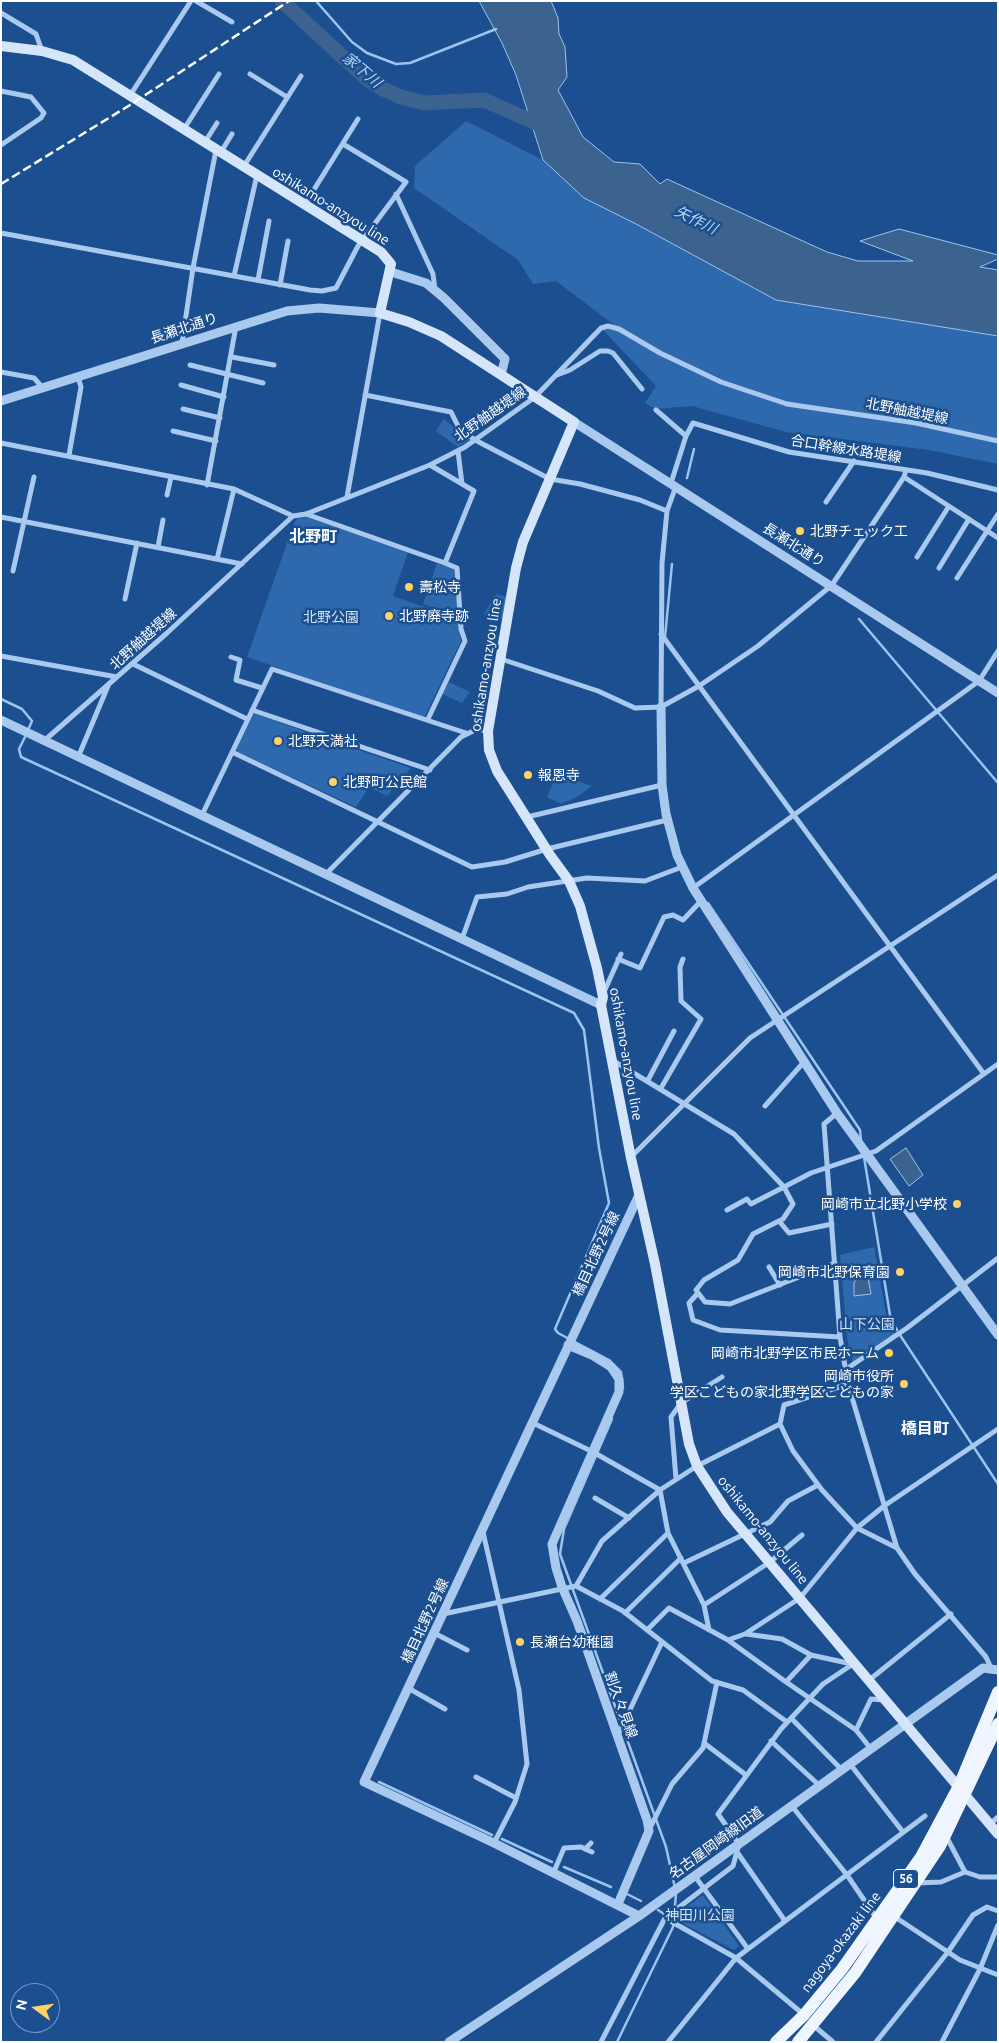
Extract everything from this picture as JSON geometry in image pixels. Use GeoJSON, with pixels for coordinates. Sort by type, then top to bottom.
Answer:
{"type":"FeatureCollection","features":[{"type":"Feature","properties":{"kind":"main road","name":"oshikamo-anzyou line"},"geometry":{"type":"LineString","coordinates":[[1,46],[42,51],[73,60],[131,94],[205,143],[387,257],[391,264],[391,272]]}},
{"type":"Feature","properties":{"kind":"main road"},"geometry":{"type":"LineString","coordinates":[[391,272],[380,314],[410,322],[441,336],[574,422]]}},
{"type":"Feature","properties":{"kind":"main road","name":"oshikamo-anzyou line"},"geometry":{"type":"LineString","coordinates":[[574,422],[523,542],[516,568],[488,731],[489,750],[497,771],[569,881],[580,906],[602,1000],[631,1158],[655,1264],[689,1444],[697,1466],[727,1512],[883,1700],[998,1834]]}},
{"type":"Feature","properties":{"kind":"main road","name":"nagoya-okazaki line"},"geometry":{"type":"LineString","coordinates":[[798,2042],[856,1973],[895,1917],[945,1836],[998,1692]]}},
{"type":"Feature","properties":{"kind":"main road","name":"nagoya-okazaki line"},"geometry":{"type":"LineString","coordinates":[[776,2042],[804,2015],[878,1920],[921,1857],[962,1791],[998,1724]]}},
{"type":"Feature","properties":{"kind":"street"},"geometry":{"type":"LineString","coordinates":[[131,94],[191,1]]}},
{"type":"Feature","properties":{"kind":"street"},"geometry":{"type":"LineString","coordinates":[[196,1],[232,22]]}},
{"type":"Feature","properties":{"kind":"street"},"geometry":{"type":"LineString","coordinates":[[1,13],[36,34],[42,51]]}},
{"type":"Feature","properties":{"kind":"street"},"geometry":{"type":"LineString","coordinates":[[184,129],[219,74]]}},
{"type":"Feature","properties":{"kind":"street"},"geometry":{"type":"LineString","coordinates":[[250,74],[287,97]]}},
{"type":"Feature","properties":{"kind":"street"},"geometry":{"type":"LineString","coordinates":[[244,167],[301,76]]}},
{"type":"Feature","properties":{"kind":"street"},"geometry":{"type":"LineString","coordinates":[[1,91],[31,96],[44,113],[41,118],[1,145]]}},
{"type":"Feature","properties":{"kind":"street"},"geometry":{"type":"LineString","coordinates":[[304,204],[358,119]]}},
{"type":"Feature","properties":{"kind":"street"},"geometry":{"type":"LineString","coordinates":[[205,143],[217,123]]}},
{"type":"Feature","properties":{"kind":"street"},"geometry":{"type":"LineString","coordinates":[[182,343],[193,268],[218,151],[232,134]]}},
{"type":"Feature","properties":{"kind":"street"},"geometry":{"type":"LineString","coordinates":[[1,233],[280,285],[322,291],[336,288],[362,242],[406,182],[343,144]]}},
{"type":"Feature","properties":{"kind":"street"},"geometry":{"type":"LineString","coordinates":[[234,276],[257,175]]}},
{"type":"Feature","properties":{"kind":"street"},"geometry":{"type":"LineString","coordinates":[[396,194],[433,274],[435,290]]}},
{"type":"Feature","properties":{"kind":"street"},"geometry":{"type":"LineString","coordinates":[[258,280],[269,221]]}},
{"type":"Feature","properties":{"kind":"street"},"geometry":{"type":"LineString","coordinates":[[280,285],[288,241]]}},
{"type":"Feature","properties":{"kind":"street"},"geometry":{"type":"LineString","coordinates":[[391,272],[426,283],[435,290],[505,359],[501,375]]}},
{"type":"Feature","properties":{"kind":"street","name":"長瀬北通り"},"geometry":{"type":"LineString","coordinates":[[1,402],[287,311],[312,308],[380,314]]}},
{"type":"Feature","properties":{"kind":"street"},"geometry":{"type":"LineString","coordinates":[[347,497],[380,314]]}},
{"type":"Feature","properties":{"kind":"street"},"geometry":{"type":"LineString","coordinates":[[207,485],[229,375],[236,326]]}},
{"type":"Feature","properties":{"kind":"street","name":"北野舳越堤線"},"geometry":{"type":"LineString","coordinates":[[45,740],[133,664],[293,516],[306,514],[430,465],[458,451],[535,397],[600,328],[612,326],[660,353],[722,382],[787,404],[916,423],[998,441]]}},
{"type":"Feature","properties":{"kind":"street"},"geometry":{"type":"LineString","coordinates":[[554,376],[570,370],[600,351],[608,351],[613,353],[642,389]]}},
{"type":"Feature","properties":{"kind":"street"},"geometry":{"type":"LineString","coordinates":[[232,357],[274,366]]}},
{"type":"Feature","properties":{"kind":"street"},"geometry":{"type":"LineString","coordinates":[[190,365],[264,383]]}},
{"type":"Feature","properties":{"kind":"street"},"geometry":{"type":"LineString","coordinates":[[1,372],[34,378],[43,388]]}},
{"type":"Feature","properties":{"kind":"street"},"geometry":{"type":"LineString","coordinates":[[69,456],[81,387],[78,377]]}},
{"type":"Feature","properties":{"kind":"street"},"geometry":{"type":"LineString","coordinates":[[181,385],[224,397]]}},
{"type":"Feature","properties":{"kind":"street"},"geometry":{"type":"LineString","coordinates":[[365,394],[450,412],[459,428],[475,440],[550,479],[580,484],[640,500],[668,511]]}},
{"type":"Feature","properties":{"kind":"street"},"geometry":{"type":"LineString","coordinates":[[183,410],[220,418]]}},
{"type":"Feature","properties":{"kind":"street"},"geometry":{"type":"LineString","coordinates":[[656,410],[686,436],[668,511],[662,563],[660,634],[662,785],[667,820],[682,867],[701,901],[778,1020],[803,1063],[867,1155],[998,1335]]}},
{"type":"Feature","properties":{"kind":"street","name":"長瀬北通り"},"geometry":{"type":"LineString","coordinates":[[574,422],[998,693]]}},
{"type":"Feature","properties":{"kind":"street","name":"合口幹線水路堤線"},"geometry":{"type":"LineString","coordinates":[[686,436],[693,423],[789,452],[927,473],[998,490]]}},
{"type":"Feature","properties":{"kind":"street"},"geometry":{"type":"LineString","coordinates":[[173,431],[216,441]]}},
{"type":"Feature","properties":{"kind":"street"},"geometry":{"type":"LineString","coordinates":[[1,442],[234,490],[293,516]]}},
{"type":"Feature","properties":{"kind":"street"},"geometry":{"type":"LineString","coordinates":[[458,451],[462,484]]}},
{"type":"Feature","properties":{"kind":"street"},"geometry":{"type":"LineString","coordinates":[[826,502],[854,461]]}},
{"type":"Feature","properties":{"kind":"street"},"geometry":{"type":"LineString","coordinates":[[430,465],[474,491],[445,563]]}},
{"type":"Feature","properties":{"kind":"street"},"geometry":{"type":"LineString","coordinates":[[501,659],[598,691],[635,708],[661,707],[699,686],[758,646],[832,586],[904,477],[906,470]]}},
{"type":"Feature","properties":{"kind":"street"},"geometry":{"type":"LineString","coordinates":[[13,571],[34,477]]}},
{"type":"Feature","properties":{"kind":"street"},"geometry":{"type":"LineString","coordinates":[[167,495],[171,477]]}},
{"type":"Feature","properties":{"kind":"street"},"geometry":{"type":"LineString","coordinates":[[904,477],[998,538]]}},
{"type":"Feature","properties":{"kind":"street"},"geometry":{"type":"LineString","coordinates":[[217,559],[234,490]]}},
{"type":"Feature","properties":{"kind":"street"},"geometry":{"type":"LineString","coordinates":[[917,557],[950,506]]}},
{"type":"Feature","properties":{"kind":"street"},"geometry":{"type":"LineString","coordinates":[[306,514],[457,568],[462,630],[465,641],[428,719]]}},
{"type":"Feature","properties":{"kind":"street"},"geometry":{"type":"LineString","coordinates":[[957,578],[998,514]]}},
{"type":"Feature","properties":{"kind":"street"},"geometry":{"type":"LineString","coordinates":[[1,517],[242,564]]}},
{"type":"Feature","properties":{"kind":"street"},"geometry":{"type":"LineString","coordinates":[[939,568],[969,519]]}},
{"type":"Feature","properties":{"kind":"street"},"geometry":{"type":"LineString","coordinates":[[158,547],[164,520]]}},
{"type":"Feature","properties":{"kind":"street"},"geometry":{"type":"LineString","coordinates":[[125,598],[137,543]]}},
{"type":"Feature","properties":{"kind":"street"},"geometry":{"type":"LineString","coordinates":[[660,634],[891,945],[984,1074]]}},
{"type":"Feature","properties":{"kind":"street"},"geometry":{"type":"LineString","coordinates":[[693,888],[978,681],[998,651]]}},
{"type":"Feature","properties":{"kind":"street"},"geometry":{"type":"LineString","coordinates":[[1,656],[117,678]]}},
{"type":"Feature","properties":{"kind":"street"},"geometry":{"type":"LineString","coordinates":[[231,657],[240,660],[236,680],[262,688]]}},
{"type":"Feature","properties":{"kind":"street"},"geometry":{"type":"LineString","coordinates":[[133,664],[247,719]]}},
{"type":"Feature","properties":{"kind":"street"},"geometry":{"type":"LineString","coordinates":[[202,816],[272,669],[466,733]]}},
{"type":"Feature","properties":{"kind":"street"},"geometry":{"type":"LineString","coordinates":[[79,755],[109,685]]}},
{"type":"Feature","properties":{"kind":"street"},"geometry":{"type":"LineString","coordinates":[[252,710],[430,770]]}},
{"type":"Feature","properties":{"kind":"street"},"geometry":{"type":"LineString","coordinates":[[1,720],[79,755],[202,816],[462,939],[602,1000],[619,957],[640,968],[664,917],[673,915],[683,920],[701,901]]}},
{"type":"Feature","properties":{"kind":"street"},"geometry":{"type":"LineString","coordinates":[[326,874],[466,733],[478,729],[488,731]]}},
{"type":"Feature","properties":{"kind":"street"},"geometry":{"type":"LineString","coordinates":[[232,752],[472,867],[505,862],[547,849],[667,820]]}},
{"type":"Feature","properties":{"kind":"street"},"geometry":{"type":"LineString","coordinates":[[527,817],[662,785]]}},
{"type":"Feature","properties":{"kind":"street"},"geometry":{"type":"LineString","coordinates":[[462,939],[477,897],[507,894],[528,887],[587,878],[645,881],[682,867]]}},
{"type":"Feature","properties":{"kind":"street"},"geometry":{"type":"LineString","coordinates":[[631,1158],[750,1038],[998,875]]}},
{"type":"Feature","properties":{"kind":"street"},"geometry":{"type":"LineString","coordinates":[[661,1088],[701,1018],[681,1001],[680,967],[683,959]]}},
{"type":"Feature","properties":{"kind":"street"},"geometry":{"type":"LineString","coordinates":[[648,1080],[674,1031]]}},
{"type":"Feature","properties":{"kind":"street"},"geometry":{"type":"LineString","coordinates":[[612,1060],[648,1080],[734,1134],[784,1187],[793,1204],[783,1219],[754,1234],[738,1260],[704,1280],[696,1290],[705,1302],[730,1304],[835,1262]]}},
{"type":"Feature","properties":{"kind":"street"},"geometry":{"type":"LineString","coordinates":[[765,1106],[803,1063]]}},
{"type":"Feature","properties":{"kind":"street"},"geometry":{"type":"LineString","coordinates":[[726,1210],[747,1199],[751,1204],[811,1173],[867,1155],[904,1132],[998,1064]]}},
{"type":"Feature","properties":{"kind":"street"},"geometry":{"type":"LineString","coordinates":[[837,1113],[824,1124],[840,1337],[848,1384],[898,1548],[915,1574],[951,1614],[994,1669]]}},
{"type":"Feature","properties":{"kind":"street","name":"橋目北野2号線"},"geometry":{"type":"LineString","coordinates":[[639,1195],[364,1782],[494,1843],[639,1916]]}},
{"type":"Feature","properties":{"kind":"street"},"geometry":{"type":"LineString","coordinates":[[779,1221],[789,1232],[832,1224]]}},
{"type":"Feature","properties":{"kind":"street"},"geometry":{"type":"LineString","coordinates":[[845,1370],[907,1328],[998,1258]]}},
{"type":"Feature","properties":{"kind":"street"},"geometry":{"type":"LineString","coordinates":[[769,1267],[780,1285]]}},
{"type":"Feature","properties":{"kind":"street"},"geometry":{"type":"LineString","coordinates":[[698,1293],[689,1303],[693,1320],[720,1330],[840,1337]]}},
{"type":"Feature","properties":{"kind":"street","name":"割久々見線"},"geometry":{"type":"LineString","coordinates":[[568,1344],[592,1355],[611,1367],[619,1379],[619,1392],[552,1544],[556,1568],[562,1587],[577,1621],[642,1805],[649,1831]]}},
{"type":"Feature","properties":{"kind":"street"},"geometry":{"type":"LineString","coordinates":[[676,1479],[670,1417],[681,1403],[722,1377]]}},
{"type":"Feature","properties":{"kind":"street"},"geometry":{"type":"LineString","coordinates":[[848,1384],[784,1405],[780,1424],[793,1451],[818,1485],[857,1528],[898,1548]]}},
{"type":"Feature","properties":{"kind":"street"},"geometry":{"type":"LineString","coordinates":[[533,1422],[593,1452],[660,1490],[668,1533],[704,1605],[709,1630]]}},
{"type":"Feature","properties":{"kind":"street"},"geometry":{"type":"LineString","coordinates":[[576,1586],[602,1541],[660,1490],[697,1466],[780,1424]]}},
{"type":"Feature","properties":{"kind":"street"},"geometry":{"type":"LineString","coordinates":[[728,1640],[745,1634],[800,1598],[857,1528],[884,1506],[998,1429]]}},
{"type":"Feature","properties":{"kind":"street"},"geometry":{"type":"LineString","coordinates":[[625,1613],[682,1560],[770,1522],[788,1501],[818,1485]]}},
{"type":"Feature","properties":{"kind":"street"},"geometry":{"type":"LineString","coordinates":[[595,1498],[629,1518]]}},
{"type":"Feature","properties":{"kind":"street"},"geometry":{"type":"LineString","coordinates":[[482,1531],[519,1690],[527,1764],[516,1798],[494,1843]]}},
{"type":"Feature","properties":{"kind":"street"},"geometry":{"type":"LineString","coordinates":[[600,1599],[668,1533]]}},
{"type":"Feature","properties":{"kind":"street"},"geometry":{"type":"LineString","coordinates":[[704,1605],[770,1562],[802,1535]]}},
{"type":"Feature","properties":{"kind":"street"},"geometry":{"type":"LineString","coordinates":[[442,1614],[562,1587],[576,1586],[625,1613],[712,1681],[743,1690],[789,1720],[846,1767],[903,1832]]}},
{"type":"Feature","properties":{"kind":"street"},"geometry":{"type":"LineString","coordinates":[[647,1630],[669,1608],[728,1640],[856,1730],[871,1750]]}},
{"type":"Feature","properties":{"kind":"street"},"geometry":{"type":"LineString","coordinates":[[868,1682],[951,1614]]}},
{"type":"Feature","properties":{"kind":"street"},"geometry":{"type":"LineString","coordinates":[[434,1633],[467,1650]]}},
{"type":"Feature","properties":{"kind":"street"},"geometry":{"type":"LineString","coordinates":[[745,1634],[782,1640],[811,1654],[853,1664]]}},
{"type":"Feature","properties":{"kind":"street"},"geometry":{"type":"LineString","coordinates":[[618,1736],[662,1642]]}},
{"type":"Feature","properties":{"kind":"street"},"geometry":{"type":"LineString","coordinates":[[786,1682],[811,1654]]}},
{"type":"Feature","properties":{"kind":"street"},"geometry":{"type":"LineString","coordinates":[[785,1921],[718,1814],[771,1741],[789,1720],[823,1684],[853,1664]]}},
{"type":"Feature","properties":{"kind":"street","name":"名古屋岡崎線旧道"},"geometry":{"type":"LineString","coordinates":[[449,2042],[639,1916],[694,1875],[738,1848],[792,1806],[983,1668],[994,1669]]}},
{"type":"Feature","properties":{"kind":"street"},"geometry":{"type":"LineString","coordinates":[[618,1904],[649,1831],[672,1784],[703,1748],[717,1682]]}},
{"type":"Feature","properties":{"kind":"street"},"geometry":{"type":"LineString","coordinates":[[408,1688],[445,1709]]}},
{"type":"Feature","properties":{"kind":"street"},"geometry":{"type":"LineString","coordinates":[[856,1730],[871,1699],[883,1700]]}},
{"type":"Feature","properties":{"kind":"street"},"geometry":{"type":"LineString","coordinates":[[771,1741],[820,1786]]}},
{"type":"Feature","properties":{"kind":"street"},"geometry":{"type":"LineString","coordinates":[[704,1743],[746,1776]]}},
{"type":"Feature","properties":{"kind":"street"},"geometry":{"type":"LineString","coordinates":[[476,1777],[516,1798]]}},
{"type":"Feature","properties":{"kind":"street"},"geometry":{"type":"LineString","coordinates":[[792,1806],[847,1875],[878,1920]]}},
{"type":"Feature","properties":{"kind":"street"},"geometry":{"type":"LineString","coordinates":[[668,2042],[736,1958],[924,1816]]}},
{"type":"Feature","properties":{"kind":"street"},"geometry":{"type":"LineString","coordinates":[[990,1825],[998,1817]]}},
{"type":"Feature","properties":{"kind":"street"},"geometry":{"type":"LineString","coordinates":[[945,1836],[965,1872]]}},
{"type":"Feature","properties":{"kind":"street"},"geometry":{"type":"LineString","coordinates":[[585,1849],[590,1842]]}},
{"type":"Feature","properties":{"kind":"street"},"geometry":{"type":"LineString","coordinates":[[553,1874],[564,1848],[582,1847],[592,1852]]}},
{"type":"Feature","properties":{"kind":"street"},"geometry":{"type":"LineString","coordinates":[[601,2042],[666,1918],[705,1890],[733,1866],[738,1848]]}},
{"type":"Feature","properties":{"kind":"street"},"geometry":{"type":"LineString","coordinates":[[917,1883],[940,1882],[965,1872],[980,1877],[998,1877]]}},
{"type":"Feature","properties":{"kind":"street"},"geometry":{"type":"LineString","coordinates":[[694,1875],[748,1948]]}},
{"type":"Feature","properties":{"kind":"street"},"geometry":{"type":"LineString","coordinates":[[876,2042],[948,1952],[973,1915],[987,1907],[998,1911]]}},
{"type":"Feature","properties":{"kind":"street"},"geometry":{"type":"LineString","coordinates":[[895,1917],[948,1952],[998,1975]]}},
{"type":"Feature","properties":{"kind":"street"},"geometry":{"type":"LineString","coordinates":[[666,1918],[736,1958],[804,2015]]}},
{"type":"Feature","properties":{"kind":"street"},"geometry":{"type":"LineString","coordinates":[[942,2042],[980,1968],[998,1925]]}},
{"type":"Feature","properties":{"kind":"street"},"geometry":{"type":"LineString","coordinates":[[813,2024],[833,2042]]}},
{"type":"Feature","properties":{"kind":"green space"},"geometry":{"type":"Polygon","coordinates":[[[466,121],[543,160],[584,198],[776,300],[998,336],[998,464],[929,450],[786,432],[692,406],[655,409],[645,403],[656,386],[601,328],[618,328],[556,281],[533,284],[518,260],[414,188],[415,166],[466,121]]]}},
{"type":"Feature","properties":{"kind":"green space"},"geometry":{"type":"Polygon","coordinates":[[[444,419],[459,431],[475,437],[458,447],[436,431],[444,419]]]}},
{"type":"Feature","properties":{"kind":"green space","name":"北野公園"},"geometry":{"type":"Polygon","coordinates":[[[307,517],[408,552],[393,596],[457,618],[461,641],[424,718],[247,657],[294,523],[298,518],[307,517]]]}},
{"type":"Feature","properties":{"kind":"green space"},"geometry":{"type":"Polygon","coordinates":[[[437,563],[455,569],[458,616],[423,604],[437,563]]]}},
{"type":"Feature","properties":{"kind":"green space"},"geometry":{"type":"Polygon","coordinates":[[[496,594],[507,597],[503,619],[484,614],[496,594]]]}},
{"type":"Feature","properties":{"kind":"green space"},"geometry":{"type":"Polygon","coordinates":[[[449,682],[470,692],[462,703],[442,694],[449,682]]]}},
{"type":"Feature","properties":{"kind":"green space"},"geometry":{"type":"Polygon","coordinates":[[[252,713],[411,768],[387,796],[369,787],[356,807],[236,751],[252,713]]]}},
{"type":"Feature","properties":{"kind":"green space"},"geometry":{"type":"Polygon","coordinates":[[[557,774],[592,786],[577,797],[561,804],[547,797],[557,774]]]}},
{"type":"Feature","properties":{"kind":"green space","name":"山下公園"},"geometry":{"type":"Polygon","coordinates":[[[874,1247],[887,1319],[895,1334],[853,1366],[847,1338],[840,1255],[874,1247]]]}},
{"type":"Feature","properties":{"kind":"green space","name":"神田川公園"},"geometry":{"type":"Polygon","coordinates":[[[703,1895],[739,1946],[734,1950],[672,1918],[703,1895]]]}},
{"type":"Feature","properties":{"kind":"water","name":"矢作川"},"geometry":{"type":"Polygon","coordinates":[[[479,1],[551,1],[558,18],[559,34],[565,47],[567,77],[558,90],[583,137],[614,162],[640,164],[660,184],[667,179],[827,252],[858,261],[913,261],[860,241],[899,229],[998,255],[998,259],[980,267],[998,270],[998,336],[776,300],[584,198],[543,160],[516,75],[502,43],[479,1]]]}},
{"type":"Feature","properties":{"kind":"water"},"geometry":{"type":"Polygon","coordinates":[[[906,1148],[923,1175],[909,1186],[890,1159],[906,1148]]]}},
{"type":"Feature","properties":{"kind":"water"},"geometry":{"type":"Polygon","coordinates":[[[860,1272],[867,1272],[871,1294],[854,1296],[854,1283],[860,1272]]]}},
{"type":"Feature","properties":{"kind":"waterway","name":"家下川"},"geometry":{"type":"LineString","coordinates":[[282,1],[367,79],[381,88],[401,97],[424,103],[484,100],[543,126]]}},
{"type":"Feature","properties":{"kind":"waterway"},"geometry":{"type":"LineString","coordinates":[[316,1],[352,42],[367,53],[396,64],[410,63],[496,29]]}},
{"type":"Feature","properties":{"kind":"waterway"},"geometry":{"type":"LineString","coordinates":[[687,478],[694,449]]}},
{"type":"Feature","properties":{"kind":"waterway"},"geometry":{"type":"LineString","coordinates":[[665,637],[672,564]]}},
{"type":"Feature","properties":{"kind":"waterway"},"geometry":{"type":"LineString","coordinates":[[859,619],[998,783]]}},
{"type":"Feature","properties":{"kind":"waterway"},"geometry":{"type":"LineString","coordinates":[[1,699],[22,709],[32,721],[28,730]]}},
{"type":"Feature","properties":{"kind":"waterway"},"geometry":{"type":"LineString","coordinates":[[26,735],[19,749],[21,757],[574,1013],[584,1030],[599,1148],[609,1203],[555,1329],[558,1333],[609,1360],[621,1372],[623,1388]]}},
{"type":"Feature","properties":{"kind":"waterway"},"geometry":{"type":"LineString","coordinates":[[708,903],[860,1130],[861,1141]]}},
{"type":"Feature","properties":{"kind":"waterway"},"geometry":{"type":"LineString","coordinates":[[864,1157],[891,1321],[897,1330]]}},
{"type":"Feature","properties":{"kind":"waterway"},"geometry":{"type":"LineString","coordinates":[[900,1335],[998,1484]]}},
{"type":"Feature","properties":{"kind":"waterway"},"geometry":{"type":"LineString","coordinates":[[612,1419],[564,1529],[560,1554],[666,1847],[675,1888]]}},
{"type":"Feature","properties":{"kind":"waterway"},"geometry":{"type":"LineString","coordinates":[[379,1782],[492,1835]]}},
{"type":"Feature","properties":{"kind":"waterway"},"geometry":{"type":"LineString","coordinates":[[502,1839],[552,1862]]}},
{"type":"Feature","properties":{"kind":"waterway"},"geometry":{"type":"LineString","coordinates":[[564,1867],[611,1887]]}},
{"type":"Feature","properties":{"kind":"waterway"},"geometry":{"type":"LineString","coordinates":[[627,1894],[641,1901]]}},
{"type":"Feature","properties":{"kind":"waterway"},"geometry":{"type":"LineString","coordinates":[[617,2042],[673,1927],[676,1894]]}},
{"type":"Feature","properties":{"kind":"waterway"},"geometry":{"type":"LineString","coordinates":[[658,1910],[664,1914]]}},
{"type":"Feature","properties":{"kind":"railway"},"geometry":{"type":"LineString","coordinates":[[1,184],[130,105],[289,1]]}},
{"type":"Feature","properties":{"kind":"place","name":"北野チェック工"},"geometry":{"type":"Point","coordinates":[800,531]}},
{"type":"Feature","properties":{"kind":"place","name":"壽松寺"},"geometry":{"type":"Point","coordinates":[409,587]}},
{"type":"Feature","properties":{"kind":"place","name":"北野廃寺跡"},"geometry":{"type":"Point","coordinates":[389,616]}},
{"type":"Feature","properties":{"kind":"place","name":"北野天満社"},"geometry":{"type":"Point","coordinates":[278,741]}},
{"type":"Feature","properties":{"kind":"place","name":"報恩寺"},"geometry":{"type":"Point","coordinates":[528,775]}},
{"type":"Feature","properties":{"kind":"place","name":"北野町公民館"},"geometry":{"type":"Point","coordinates":[333,782]}},
{"type":"Feature","properties":{"kind":"place","name":"岡崎市立北野小学校"},"geometry":{"type":"Point","coordinates":[957,1204]}},
{"type":"Feature","properties":{"kind":"place","name":"岡崎市北野保育園"},"geometry":{"type":"Point","coordinates":[900,1272]}},
{"type":"Feature","properties":{"kind":"place","name":"岡崎市北野学区市民ホーム"},"geometry":{"type":"Point","coordinates":[889,1353]}},
{"type":"Feature","properties":{"kind":"place","name":"岡崎市役所 学区こどもの家北野学区こどもの家"},"geometry":{"type":"Point","coordinates":[904,1384]}},
{"type":"Feature","properties":{"kind":"place","name":"長瀬台幼稚園"},"geometry":{"type":"Point","coordinates":[520,1642]}},
{"type":"Feature","properties":{"kind":"district","name":"北野町"},"geometry":{"type":"Point","coordinates":[313,537]}},
{"type":"Feature","properties":{"kind":"district","name":"橋目町"},"geometry":{"type":"Point","coordinates":[925,1429]}}]}
